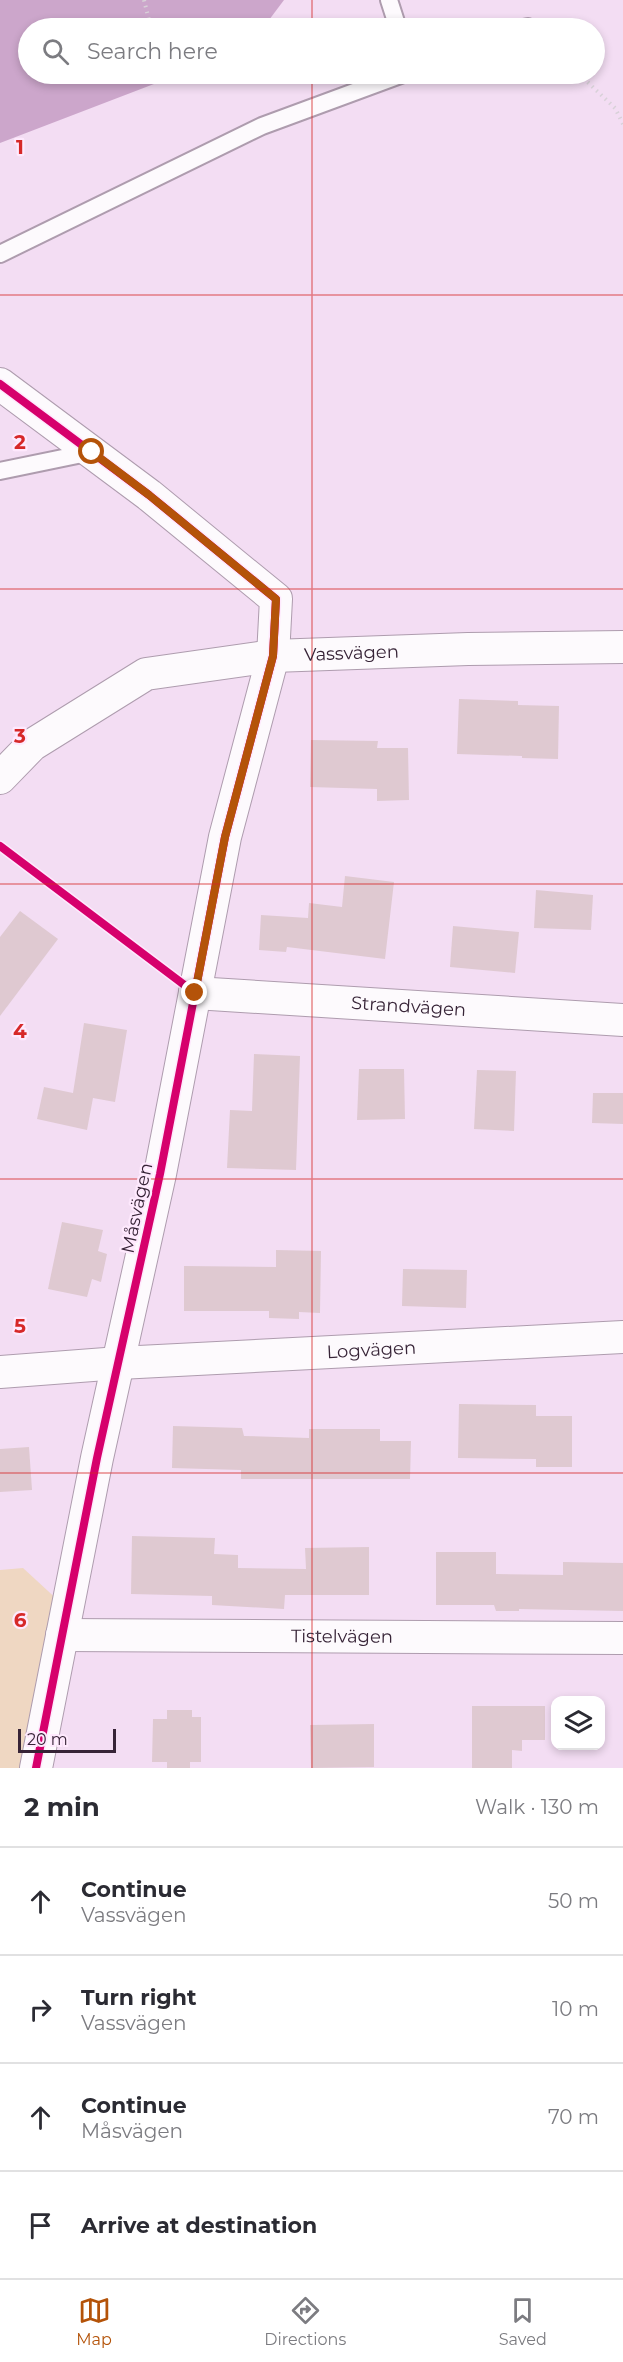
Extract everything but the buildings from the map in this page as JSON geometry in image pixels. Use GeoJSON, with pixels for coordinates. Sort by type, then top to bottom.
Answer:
{"type":"FeatureCollection","features":[{"type":"Feature","properties":{"kind":"street"},"geometry":{"type":"LineString","coordinates":[[1,385],[149,495],[276,599],[273,656]]}},
{"type":"Feature","properties":{"kind":"street","name":"Vassvägen"},"geometry":{"type":"LineString","coordinates":[[0,778],[32,746],[146,674],[273,656],[468,649],[623,648]]}},
{"type":"Feature","properties":{"kind":"street","name":"Måsvägen"},"geometry":{"type":"LineString","coordinates":[[36,1768],[160,1174],[225,837],[273,656]]}},
{"type":"Feature","properties":{"kind":"street","name":"Strandvägen"},"geometry":{"type":"LineString","coordinates":[[195,993],[623,1020]]}},
{"type":"Feature","properties":{"kind":"street","name":"Logvägen"},"geometry":{"type":"LineString","coordinates":[[0,1372],[119,1363],[623,1337]]}},
{"type":"Feature","properties":{"kind":"street","name":"Tistelvägen"},"geometry":{"type":"LineString","coordinates":[[62,1635],[623,1638]]}},
{"type":"Feature","properties":{"kind":"lane"},"geometry":{"type":"LineString","coordinates":[[389,0],[395,18]]}},
{"type":"Feature","properties":{"kind":"lane"},"geometry":{"type":"LineString","coordinates":[[0,254],[262,126],[376,84]]}},
{"type":"Feature","properties":{"kind":"lane"},"geometry":{"type":"LineString","coordinates":[[0,471],[92,452]]}},
{"type":"Feature","properties":{"kind":"path"},"geometry":{"type":"LineString","coordinates":[[144,0],[148,18]]}},
{"type":"Feature","properties":{"kind":"path"},"geometry":{"type":"LineString","coordinates":[[590,84],[615,108],[623,124]]}},
{"type":"Feature","properties":{"kind":"shaded area"},"geometry":{"type":"Polygon","coordinates":[[[0,0],[284,0],[270,18],[18,18],[18,84],[154,84],[0,143],[0,0]]]}},
{"type":"Feature","properties":{"kind":"shaded area"},"geometry":{"type":"Polygon","coordinates":[[[23,1568],[61,1603],[28,1768],[0,1768],[0,1570],[23,1568]]]}},
{"type":"Feature","properties":{"kind":"cycle path"},"geometry":{"type":"LineString","coordinates":[[0,384],[149,495],[276,599],[273,656],[225,837],[160,1174],[97,1458],[36,1768]]}},
{"type":"Feature","properties":{"kind":"cycle path"},"geometry":{"type":"LineString","coordinates":[[0,846],[195,993]]}},
{"type":"Feature","properties":{"kind":"route"},"geometry":{"type":"LineString","coordinates":[[92,452],[149,495],[276,599],[273,656],[225,837],[195,993]]}}]}
